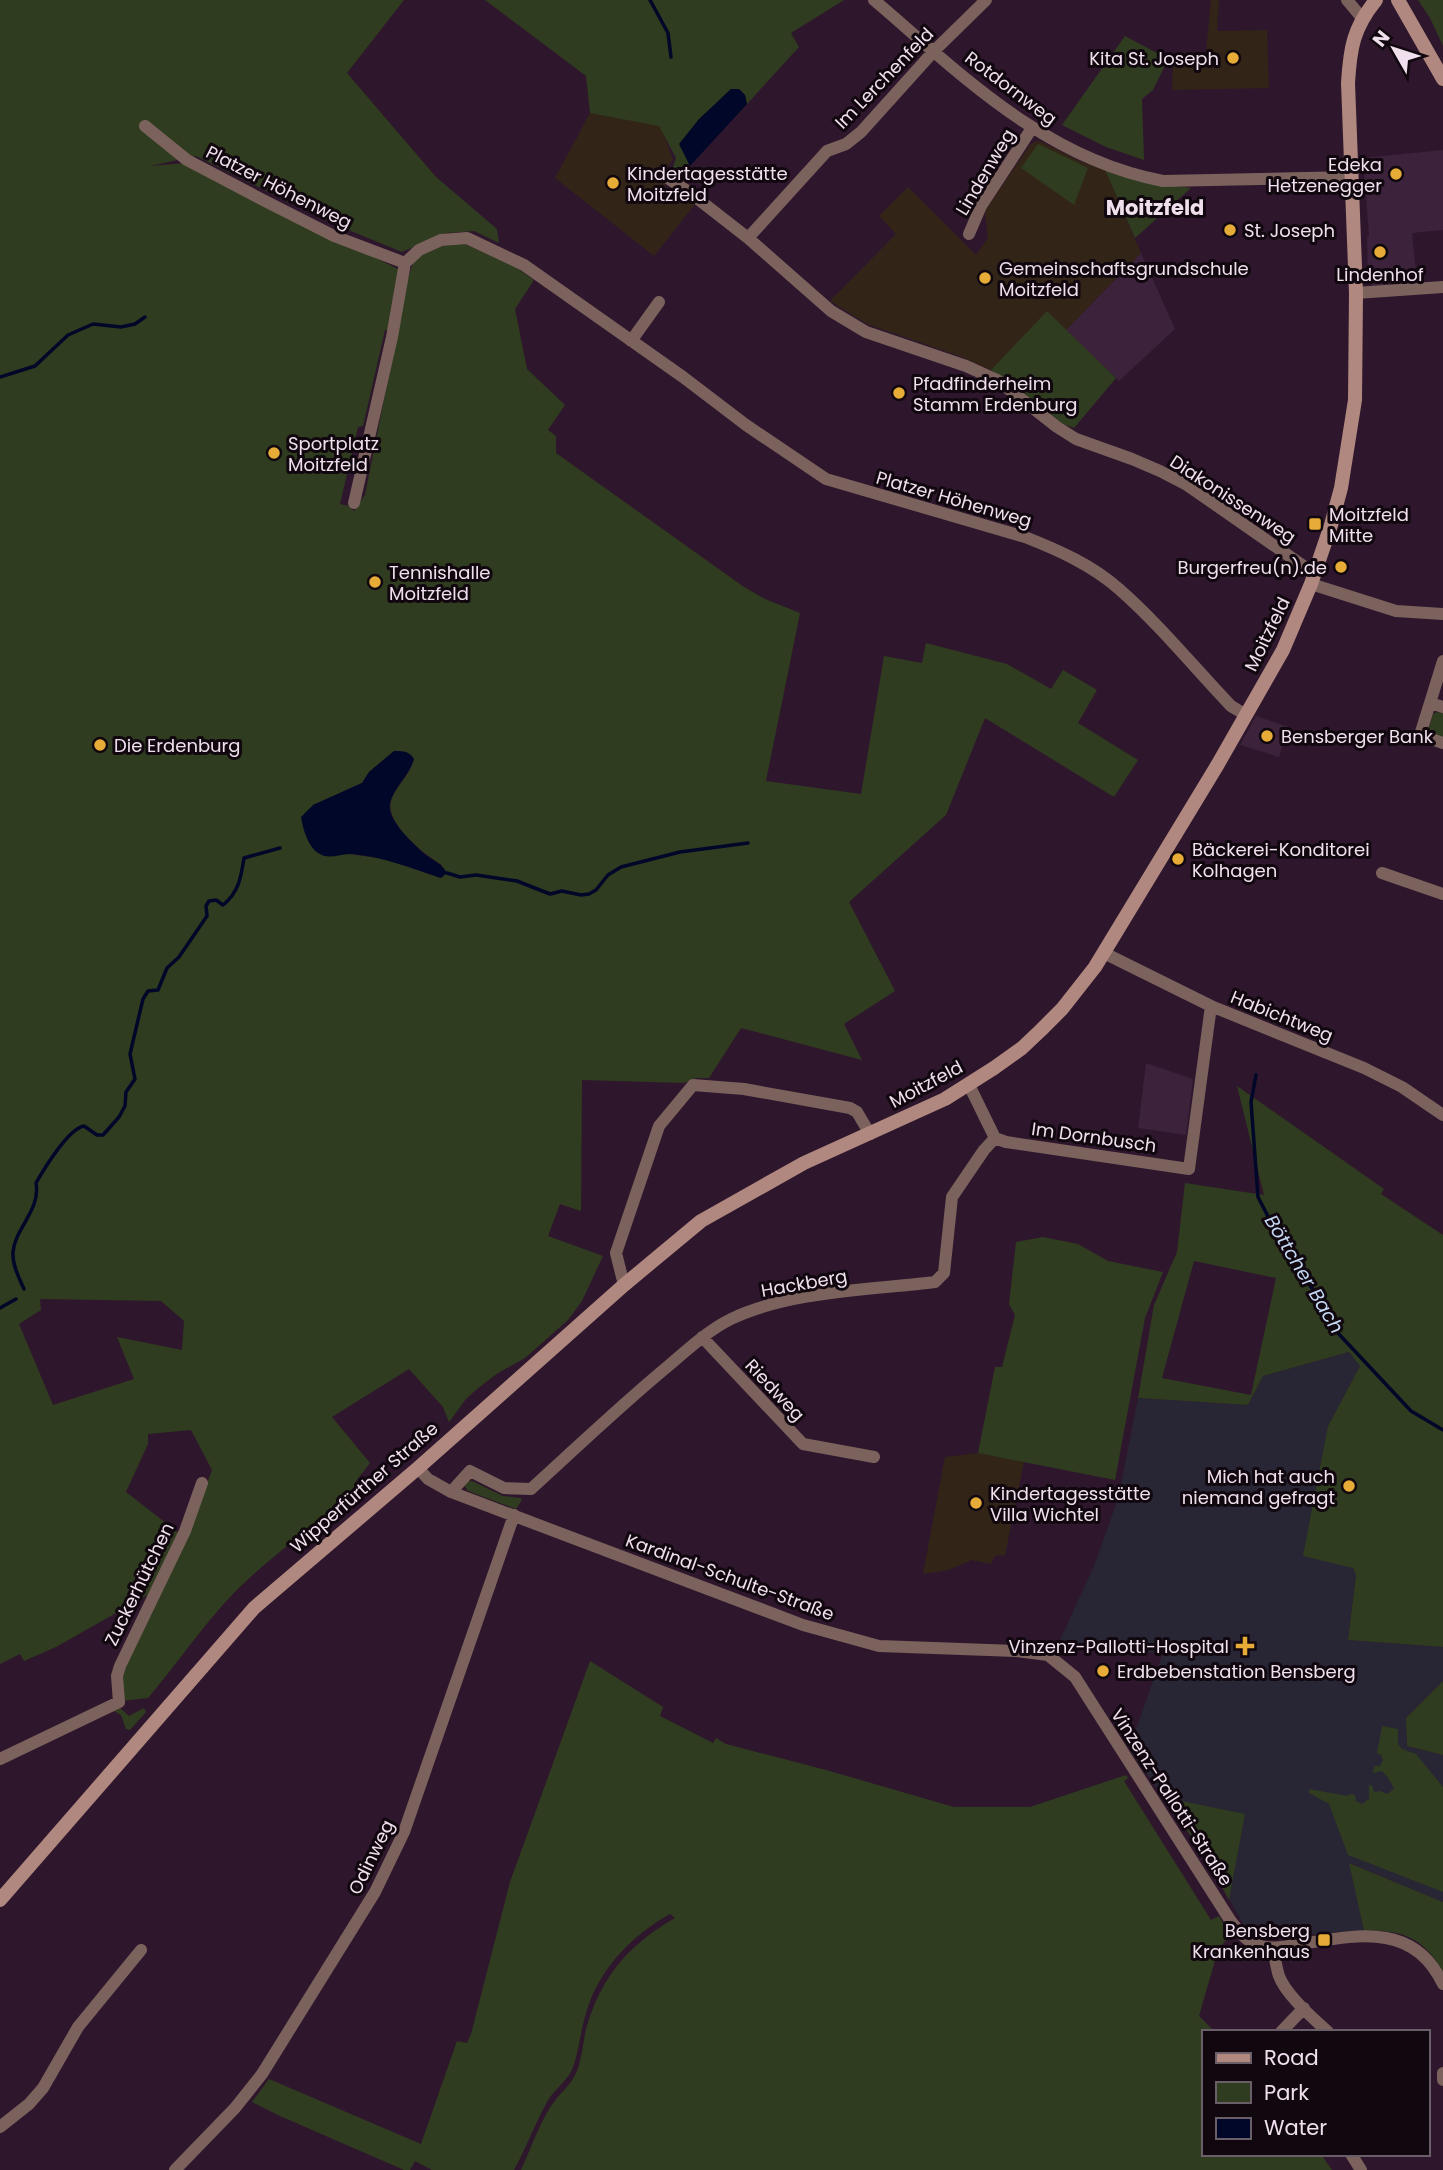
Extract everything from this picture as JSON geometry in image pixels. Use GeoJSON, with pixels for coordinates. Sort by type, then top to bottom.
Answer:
{"type":"FeatureCollection","features":[{"type":"Feature","properties":{"kind":"main road","name":"Moitzfeld"},"geometry":{"type":"LineString","coordinates":[[624,1285],[702,1221],[804,1163],[945,1099],[1022,1048],[1084,982],[1104,953],[1247,715],[1283,650],[1313,579],[1335,513],[1350,434],[1355,400],[1356,293],[1349,55],[1354,33],[1376,0]]}},
{"type":"Feature","properties":{"kind":"main road"},"geometry":{"type":"LineString","coordinates":[[1398,0],[1443,79]]}},
{"type":"Feature","properties":{"kind":"main road","name":"Wipperfürther Straße"},"geometry":{"type":"LineString","coordinates":[[0,1900],[254,1608],[418,1468],[624,1285]]}},
{"type":"Feature","properties":{"kind":"street","name":"Rotdornweg"},"geometry":{"type":"LineString","coordinates":[[874,0],[1010,114],[1053,141],[1112,168],[1163,181],[1352,177]]}},
{"type":"Feature","properties":{"kind":"street","name":"Im Lerchenfeld"},"geometry":{"type":"LineString","coordinates":[[748,237],[827,151],[846,144],[860,132],[934,51],[986,0]]}},
{"type":"Feature","properties":{"kind":"street"},"geometry":{"type":"LineString","coordinates":[[1347,0],[1363,18]]}},
{"type":"Feature","properties":{"kind":"street","name":"Platzer Höhenweg"},"geometry":{"type":"LineString","coordinates":[[145,125],[187,160],[334,236],[405,263],[419,250],[441,240],[467,238],[524,265],[746,425],[826,479],[1025,537],[1054,548],[1118,587],[1231,706],[1247,715]]}},
{"type":"Feature","properties":{"kind":"street","name":"Lindenweg"},"geometry":{"type":"LineString","coordinates":[[970,234],[981,206],[1032,128]]}},
{"type":"Feature","properties":{"kind":"street","name":"Diakonissenweg"},"geometry":{"type":"LineString","coordinates":[[669,179],[748,237],[831,311],[866,332],[966,366],[997,380],[1057,428],[1076,439],[1142,463],[1187,485],[1313,579],[1396,611],[1443,614]]}},
{"type":"Feature","properties":{"kind":"street"},"geometry":{"type":"LineString","coordinates":[[354,503],[392,337],[405,263]]}},
{"type":"Feature","properties":{"kind":"street"},"geometry":{"type":"LineString","coordinates":[[1356,293],[1443,287]]}},
{"type":"Feature","properties":{"kind":"street"},"geometry":{"type":"LineString","coordinates":[[631,341],[659,302]]}},
{"type":"Feature","properties":{"kind":"street"},"geometry":{"type":"LineString","coordinates":[[1443,661],[1420,735],[1443,743]]}},
{"type":"Feature","properties":{"kind":"street"},"geometry":{"type":"LineString","coordinates":[[1430,703],[1443,707]]}},
{"type":"Feature","properties":{"kind":"street"},"geometry":{"type":"LineString","coordinates":[[1382,873],[1443,894]]}},
{"type":"Feature","properties":{"kind":"street","name":"Habichtweg"},"geometry":{"type":"LineString","coordinates":[[1104,953],[1212,1006],[1364,1068],[1402,1087],[1443,1115]]}},
{"type":"Feature","properties":{"kind":"street","name":"Im Dornbusch"},"geometry":{"type":"LineString","coordinates":[[995,1138],[1006,1142],[1189,1169],[1212,1006]]}},
{"type":"Feature","properties":{"kind":"street"},"geometry":{"type":"LineString","coordinates":[[969,1084],[995,1138]]}},
{"type":"Feature","properties":{"kind":"street"},"geometry":{"type":"LineString","coordinates":[[624,1285],[616,1253],[650,1151],[659,1126],[693,1085],[744,1089],[850,1108],[857,1112],[870,1134]]}},
{"type":"Feature","properties":{"kind":"street","name":"Hackberg"},"geometry":{"type":"LineString","coordinates":[[451,1492],[470,1471],[504,1488],[531,1489],[651,1380],[702,1337],[729,1320],[769,1305],[824,1295],[935,1282],[944,1273],[952,1197],[995,1138]]}},
{"type":"Feature","properties":{"kind":"street","name":"Riedweg"},"geometry":{"type":"LineString","coordinates":[[702,1337],[803,1444],[874,1457]]}},
{"type":"Feature","properties":{"kind":"street","name":"Kardinal-Schulte-Straße"},"geometry":{"type":"LineString","coordinates":[[418,1468],[428,1479],[451,1492],[803,1625],[879,1646],[1016,1651],[1048,1655]]}},
{"type":"Feature","properties":{"kind":"street","name":"Zuckerhütchen"},"geometry":{"type":"LineString","coordinates":[[0,1759],[119,1702],[117,1676],[120,1666],[185,1531],[202,1483]]}},
{"type":"Feature","properties":{"kind":"street","name":"Odinweg"},"geometry":{"type":"LineString","coordinates":[[175,2170],[235,2108],[262,2074],[375,1892],[404,1832],[514,1515]]}},
{"type":"Feature","properties":{"kind":"street","name":"Vinzenz-Pallotti-Straße"},"geometry":{"type":"LineString","coordinates":[[1048,1655],[1075,1677],[1237,1929],[1251,1943],[1273,1948]]}},
{"type":"Feature","properties":{"kind":"street"},"geometry":{"type":"LineString","coordinates":[[1326,2030],[1289,1992],[1278,1975],[1273,1948],[1324,1940],[1380,1936],[1406,1943],[1425,1956],[1433,1964],[1443,1984]]}},
{"type":"Feature","properties":{"kind":"street"},"geometry":{"type":"LineString","coordinates":[[0,2127],[29,2104],[43,2088],[78,2027],[141,1950]]}},
{"type":"Feature","properties":{"kind":"street"},"geometry":{"type":"LineString","coordinates":[[1283,2030],[1304,2008]]}},
{"type":"Feature","properties":{"kind":"street"},"geometry":{"type":"LineString","coordinates":[[1443,2073],[1443,2080]]}},
{"type":"Feature","properties":{"kind":"shaded area"},"geometry":{"type":"Polygon","coordinates":[[[1211,0],[1219,0],[1217,31],[1267,30],[1269,88],[1172,90],[1173,64],[1205,63],[1211,0]]]}},
{"type":"Feature","properties":{"kind":"shaded area","name":"Kindertagesstätte Moitzfeld"},"geometry":{"type":"Polygon","coordinates":[[[590,113],[660,125],[673,159],[666,170],[665,188],[680,201],[686,195],[696,203],[654,256],[555,178],[590,113]]]}},
{"type":"Feature","properties":{"kind":"shaded area","name":"Gemeinschaftsgrundschule Moitzfeld"},"geometry":{"type":"Polygon","coordinates":[[[1036,141],[1105,170],[1141,253],[1066,330],[1047,312],[991,370],[867,324],[830,301],[896,234],[879,216],[908,187],[976,255],[988,238],[985,211],[1030,145],[1036,141]]]}},
{"type":"Feature","properties":{"kind":"shaded area"},"geometry":{"type":"Polygon","coordinates":[[[1443,150],[1443,230],[1412,233],[1417,282],[1373,286],[1368,282],[1369,236],[1363,158],[1443,150]]]}},
{"type":"Feature","properties":{"kind":"shaded area"},"geometry":{"type":"Polygon","coordinates":[[[1141,253],[1175,329],[1119,381],[1066,330],[1141,253]]]}},
{"type":"Feature","properties":{"kind":"shaded area"},"geometry":{"type":"Polygon","coordinates":[[[1256,716],[1288,727],[1279,757],[1240,745],[1256,716]]]}},
{"type":"Feature","properties":{"kind":"shaded area"},"geometry":{"type":"Polygon","coordinates":[[[1146,1063],[1193,1079],[1186,1135],[1138,1128],[1146,1063]]]}},
{"type":"Feature","properties":{"kind":"shaded area","name":"Vinzenz-Pallotti-Hospital"},"geometry":{"type":"Polygon","coordinates":[[[1349,1352],[1360,1366],[1328,1426],[1356,1575],[1348,1640],[1443,1647],[1443,1681],[1406,1718],[1407,1746],[1443,1755],[1443,1902],[1350,1863],[1364,1931],[1263,1938],[1245,1927],[1211,1867],[1214,1865],[1208,1855],[1205,1856],[1129,1749],[1163,1653],[1067,1649],[1058,1644],[1094,1566],[1118,1499],[1138,1398],[1248,1405],[1263,1376],[1349,1352]]]}},
{"type":"Feature","properties":{"kind":"shaded area","name":"Kindertagesstätte Villa Wichtel"},"geometry":{"type":"Polygon","coordinates":[[[978,1453],[1024,1462],[1005,1555],[995,1556],[991,1564],[972,1560],[948,1570],[923,1574],[945,1457],[978,1453]]]}},
{"type":"Feature","properties":{"kind":"green space"},"geometry":{"type":"Polygon","coordinates":[[[0,0],[404,0],[347,73],[436,177],[497,229],[499,243],[474,231],[447,233],[402,252],[329,222],[196,156],[150,166],[185,163],[400,270],[388,330],[385,330],[363,426],[358,427],[340,504],[349,506],[354,511],[365,495],[413,263],[419,256],[442,246],[463,243],[514,266],[534,280],[515,309],[527,369],[565,405],[548,430],[556,436],[556,453],[744,587],[800,613],[766,781],[861,794],[884,656],[922,663],[926,643],[1007,664],[1051,689],[1063,670],[1097,690],[1078,723],[1138,760],[1114,797],[985,718],[946,815],[849,902],[895,991],[844,1024],[862,1060],[741,1028],[709,1078],[696,1078],[684,1083],[582,1080],[581,1211],[560,1204],[548,1236],[603,1256],[582,1301],[568,1320],[525,1358],[477,1389],[449,1422],[443,1407],[409,1369],[332,1417],[370,1463],[356,1481],[353,1495],[246,1581],[215,1614],[148,1698],[121,1701],[120,1675],[190,1528],[212,1470],[191,1430],[148,1434],[148,1444],[126,1492],[180,1534],[153,1592],[56,1647],[24,1661],[20,1654],[0,1664],[0,0]],[[394,751],[369,772],[362,783],[313,805],[349,854],[385,859],[440,878],[442,865],[407,836],[393,817],[392,798],[414,759],[406,752],[394,751]],[[40,1299],[41,1310],[19,1324],[53,1405],[134,1379],[117,1337],[182,1350],[184,1321],[161,1301],[40,1299]]]}},
{"type":"Feature","properties":{"kind":"green space"},"geometry":{"type":"Polygon","coordinates":[[[485,0],[844,0],[791,33],[799,47],[747,104],[745,95],[739,89],[731,89],[700,119],[680,144],[690,166],[683,175],[669,179],[676,158],[659,126],[590,113],[586,76],[485,0]]]}},
{"type":"Feature","properties":{"kind":"green space"},"geometry":{"type":"Polygon","coordinates":[[[1418,0],[1443,0],[1443,46],[1430,18],[1418,0]]]}},
{"type":"Feature","properties":{"kind":"green space"},"geometry":{"type":"Polygon","coordinates":[[[1125,36],[1168,59],[1153,90],[1142,99],[1144,160],[1106,147],[1062,125],[1125,36]]]}},
{"type":"Feature","properties":{"kind":"green space"},"geometry":{"type":"Polygon","coordinates":[[[1038,144],[1088,168],[1074,205],[1021,168],[1038,144]]]}},
{"type":"Feature","properties":{"kind":"green space"},"geometry":{"type":"Polygon","coordinates":[[[1105,170],[1175,186],[1191,188],[1135,238],[1105,170]]]}},
{"type":"Feature","properties":{"kind":"green space"},"geometry":{"type":"Polygon","coordinates":[[[1047,311],[1116,378],[1074,428],[1063,424],[991,370],[1047,311]]]}},
{"type":"Feature","properties":{"kind":"green space"},"geometry":{"type":"Polygon","coordinates":[[[1443,713],[1443,738],[1428,731],[1433,714],[1443,713]]]}},
{"type":"Feature","properties":{"kind":"green space"},"geometry":{"type":"Polygon","coordinates":[[[1237,1086],[1384,1189],[1381,1194],[1443,1235],[1443,1647],[1348,1640],[1356,1575],[1353,1568],[1303,1556],[1328,1426],[1360,1366],[1349,1352],[1263,1376],[1248,1405],[1138,1398],[1154,1305],[1177,1252],[1185,1183],[1264,1195],[1237,1086]],[[1194,1261],[1162,1378],[1251,1395],[1276,1278],[1194,1261]]]}},
{"type":"Feature","properties":{"kind":"green space"},"geometry":{"type":"Polygon","coordinates":[[[1043,1237],[1078,1244],[1108,1261],[1163,1272],[1145,1318],[1115,1480],[978,1453],[995,1367],[1002,1367],[1015,1315],[1009,1304],[1016,1242],[1043,1237]]]}},
{"type":"Feature","properties":{"kind":"green space"},"geometry":{"type":"Polygon","coordinates":[[[472,1481],[503,1496],[522,1500],[516,1509],[468,1491],[464,1485],[472,1481]]]}},
{"type":"Feature","properties":{"kind":"green space"},"geometry":{"type":"Polygon","coordinates":[[[590,1661],[663,1707],[660,1716],[713,1743],[716,1738],[726,1744],[954,1807],[1030,1807],[1126,1775],[1128,1778],[1124,1781],[1211,1920],[1219,1916],[1230,1935],[1218,1950],[1199,2016],[1213,2030],[1202,2030],[1202,2156],[1319,2156],[1332,2170],[521,2170],[550,2108],[575,2076],[592,2010],[608,1978],[643,1939],[675,1918],[670,1914],[632,1941],[602,1976],[586,2012],[571,2072],[547,2102],[514,2170],[432,2170],[415,2161],[410,2170],[404,2170],[252,2102],[269,2079],[421,2144],[457,2041],[467,2043],[471,2034],[510,1882],[590,1661]]]}},
{"type":"Feature","properties":{"kind":"green space"},"geometry":{"type":"Polygon","coordinates":[[[1443,1681],[1443,1755],[1407,1746],[1406,1718],[1443,1681]]]}},
{"type":"Feature","properties":{"kind":"green space"},"geometry":{"type":"Polygon","coordinates":[[[120,1708],[129,1716],[144,1708],[146,1712],[130,1730],[126,1729],[121,1715],[114,1711],[120,1708]]]}},
{"type":"Feature","properties":{"kind":"green space"},"geometry":{"type":"Polygon","coordinates":[[[1382,1726],[1398,1729],[1398,1744],[1402,1749],[1416,1754],[1443,1787],[1443,1892],[1348,1855],[1329,1804],[1309,1793],[1309,1789],[1355,1795],[1356,1801],[1362,1804],[1369,1799],[1369,1785],[1372,1785],[1374,1792],[1387,1794],[1394,1789],[1382,1771],[1373,1773],[1374,1766],[1380,1766],[1383,1760],[1377,1753],[1382,1726]]]}},
{"type":"Feature","properties":{"kind":"green space"},"geometry":{"type":"Polygon","coordinates":[[[1177,1800],[1245,1814],[1229,1900],[1211,1867],[1214,1865],[1208,1855],[1205,1856],[1168,1804],[1177,1800]]]}},
{"type":"Feature","properties":{"kind":"green space"},"geometry":{"type":"Polygon","coordinates":[[[1349,1863],[1443,1902],[1443,1971],[1428,1951],[1410,1938],[1390,1932],[1364,1931],[1349,1863]]]}},
{"type":"Feature","properties":{"kind":"water"},"geometry":{"type":"Polygon","coordinates":[[[731,89],[739,89],[745,95],[747,104],[690,166],[679,144],[699,119],[731,89]]]}},
{"type":"Feature","properties":{"kind":"water"},"geometry":{"type":"Polygon","coordinates":[[[394,751],[406,752],[414,759],[392,797],[392,816],[400,829],[422,852],[445,869],[447,873],[441,878],[375,858],[352,854],[324,856],[309,843],[301,817],[313,805],[362,783],[369,772],[394,751]]]}},
{"type":"Feature","properties":{"kind":"waterway"},"geometry":{"type":"LineString","coordinates":[[650,0],[668,33],[671,57]]}},
{"type":"Feature","properties":{"kind":"waterway"},"geometry":{"type":"LineString","coordinates":[[0,377],[35,366],[68,335],[93,324],[121,327],[135,324],[145,317]]}},
{"type":"Feature","properties":{"kind":"waterway"},"geometry":{"type":"LineString","coordinates":[[447,873],[460,877],[476,875],[517,881],[550,894],[562,891],[581,895],[596,890],[608,875],[621,867],[680,852],[748,843]]}},
{"type":"Feature","properties":{"kind":"waterway"},"geometry":{"type":"LineString","coordinates":[[24,1289],[13,1252],[18,1235],[35,1202],[36,1183],[71,1134],[84,1126],[97,1135],[103,1135],[119,1117],[125,1106],[126,1092],[135,1079],[130,1054],[143,999],[148,991],[158,990],[167,968],[179,957],[207,916],[206,906],[209,901],[216,900],[223,905],[233,895],[244,858],[280,848]]}},
{"type":"Feature","properties":{"kind":"waterway","name":"Böttcher Bach"},"geometry":{"type":"LineString","coordinates":[[1256,1075],[1251,1102],[1258,1197],[1290,1259],[1314,1291],[1336,1331],[1411,1411],[1443,1430]]}},
{"type":"Feature","properties":{"kind":"waterway"},"geometry":{"type":"LineString","coordinates":[[0,1308],[16,1299]]}},
{"type":"Feature","properties":{"kind":"place","name":"Kita St. Joseph"},"geometry":{"type":"Point","coordinates":[1233,58]}},
{"type":"Feature","properties":{"kind":"place","name":"Edeka Hetzenegger"},"geometry":{"type":"Point","coordinates":[1396,174]}},
{"type":"Feature","properties":{"kind":"place","name":"Kindertagesstätte Moitzfeld"},"geometry":{"type":"Point","coordinates":[613,183]}},
{"type":"Feature","properties":{"kind":"place","name":"St. Joseph"},"geometry":{"type":"Point","coordinates":[1230,230]}},
{"type":"Feature","properties":{"kind":"place","name":"Lindenhof"},"geometry":{"type":"Point","coordinates":[1380,252]}},
{"type":"Feature","properties":{"kind":"place","name":"Gemeinschaftsgrundschule Moitzfeld"},"geometry":{"type":"Point","coordinates":[985,278]}},
{"type":"Feature","properties":{"kind":"place","name":"Pfadfinderheim Stamm Erdenburg"},"geometry":{"type":"Point","coordinates":[899,393]}},
{"type":"Feature","properties":{"kind":"place","name":"Sportplatz Moitzfeld"},"geometry":{"type":"Point","coordinates":[274,453]}},
{"type":"Feature","properties":{"kind":"place","name":"Moitzfeld Mitte"},"geometry":{"type":"Point","coordinates":[1315,524]}},
{"type":"Feature","properties":{"kind":"place","name":"Burgerfreu(n).de"},"geometry":{"type":"Point","coordinates":[1341,567]}},
{"type":"Feature","properties":{"kind":"place","name":"Tennishalle Moitzfeld"},"geometry":{"type":"Point","coordinates":[375,582]}},
{"type":"Feature","properties":{"kind":"place","name":"Bensberger Bank"},"geometry":{"type":"Point","coordinates":[1267,736]}},
{"type":"Feature","properties":{"kind":"place","name":"Die Erdenburg"},"geometry":{"type":"Point","coordinates":[100,745]}},
{"type":"Feature","properties":{"kind":"place","name":"Bäckerei-Konditorei Kolhagen"},"geometry":{"type":"Point","coordinates":[1178,859]}},
{"type":"Feature","properties":{"kind":"place","name":"Mich hat auch niemand gefragt"},"geometry":{"type":"Point","coordinates":[1349,1486]}},
{"type":"Feature","properties":{"kind":"place","name":"Kindertagesstätte Villa Wichtel"},"geometry":{"type":"Point","coordinates":[976,1503]}},
{"type":"Feature","properties":{"kind":"place","name":"Vinzenz-Pallotti-Hospital"},"geometry":{"type":"Point","coordinates":[1245,1646]}},
{"type":"Feature","properties":{"kind":"place","name":"Erdbebenstation Bensberg"},"geometry":{"type":"Point","coordinates":[1103,1671]}},
{"type":"Feature","properties":{"kind":"place","name":"Bensberg Krankenhaus"},"geometry":{"type":"Point","coordinates":[1324,1940]}},
{"type":"Feature","properties":{"kind":"district","name":"Moitzfeld"},"geometry":{"type":"Point","coordinates":[1155,207]}}]}
